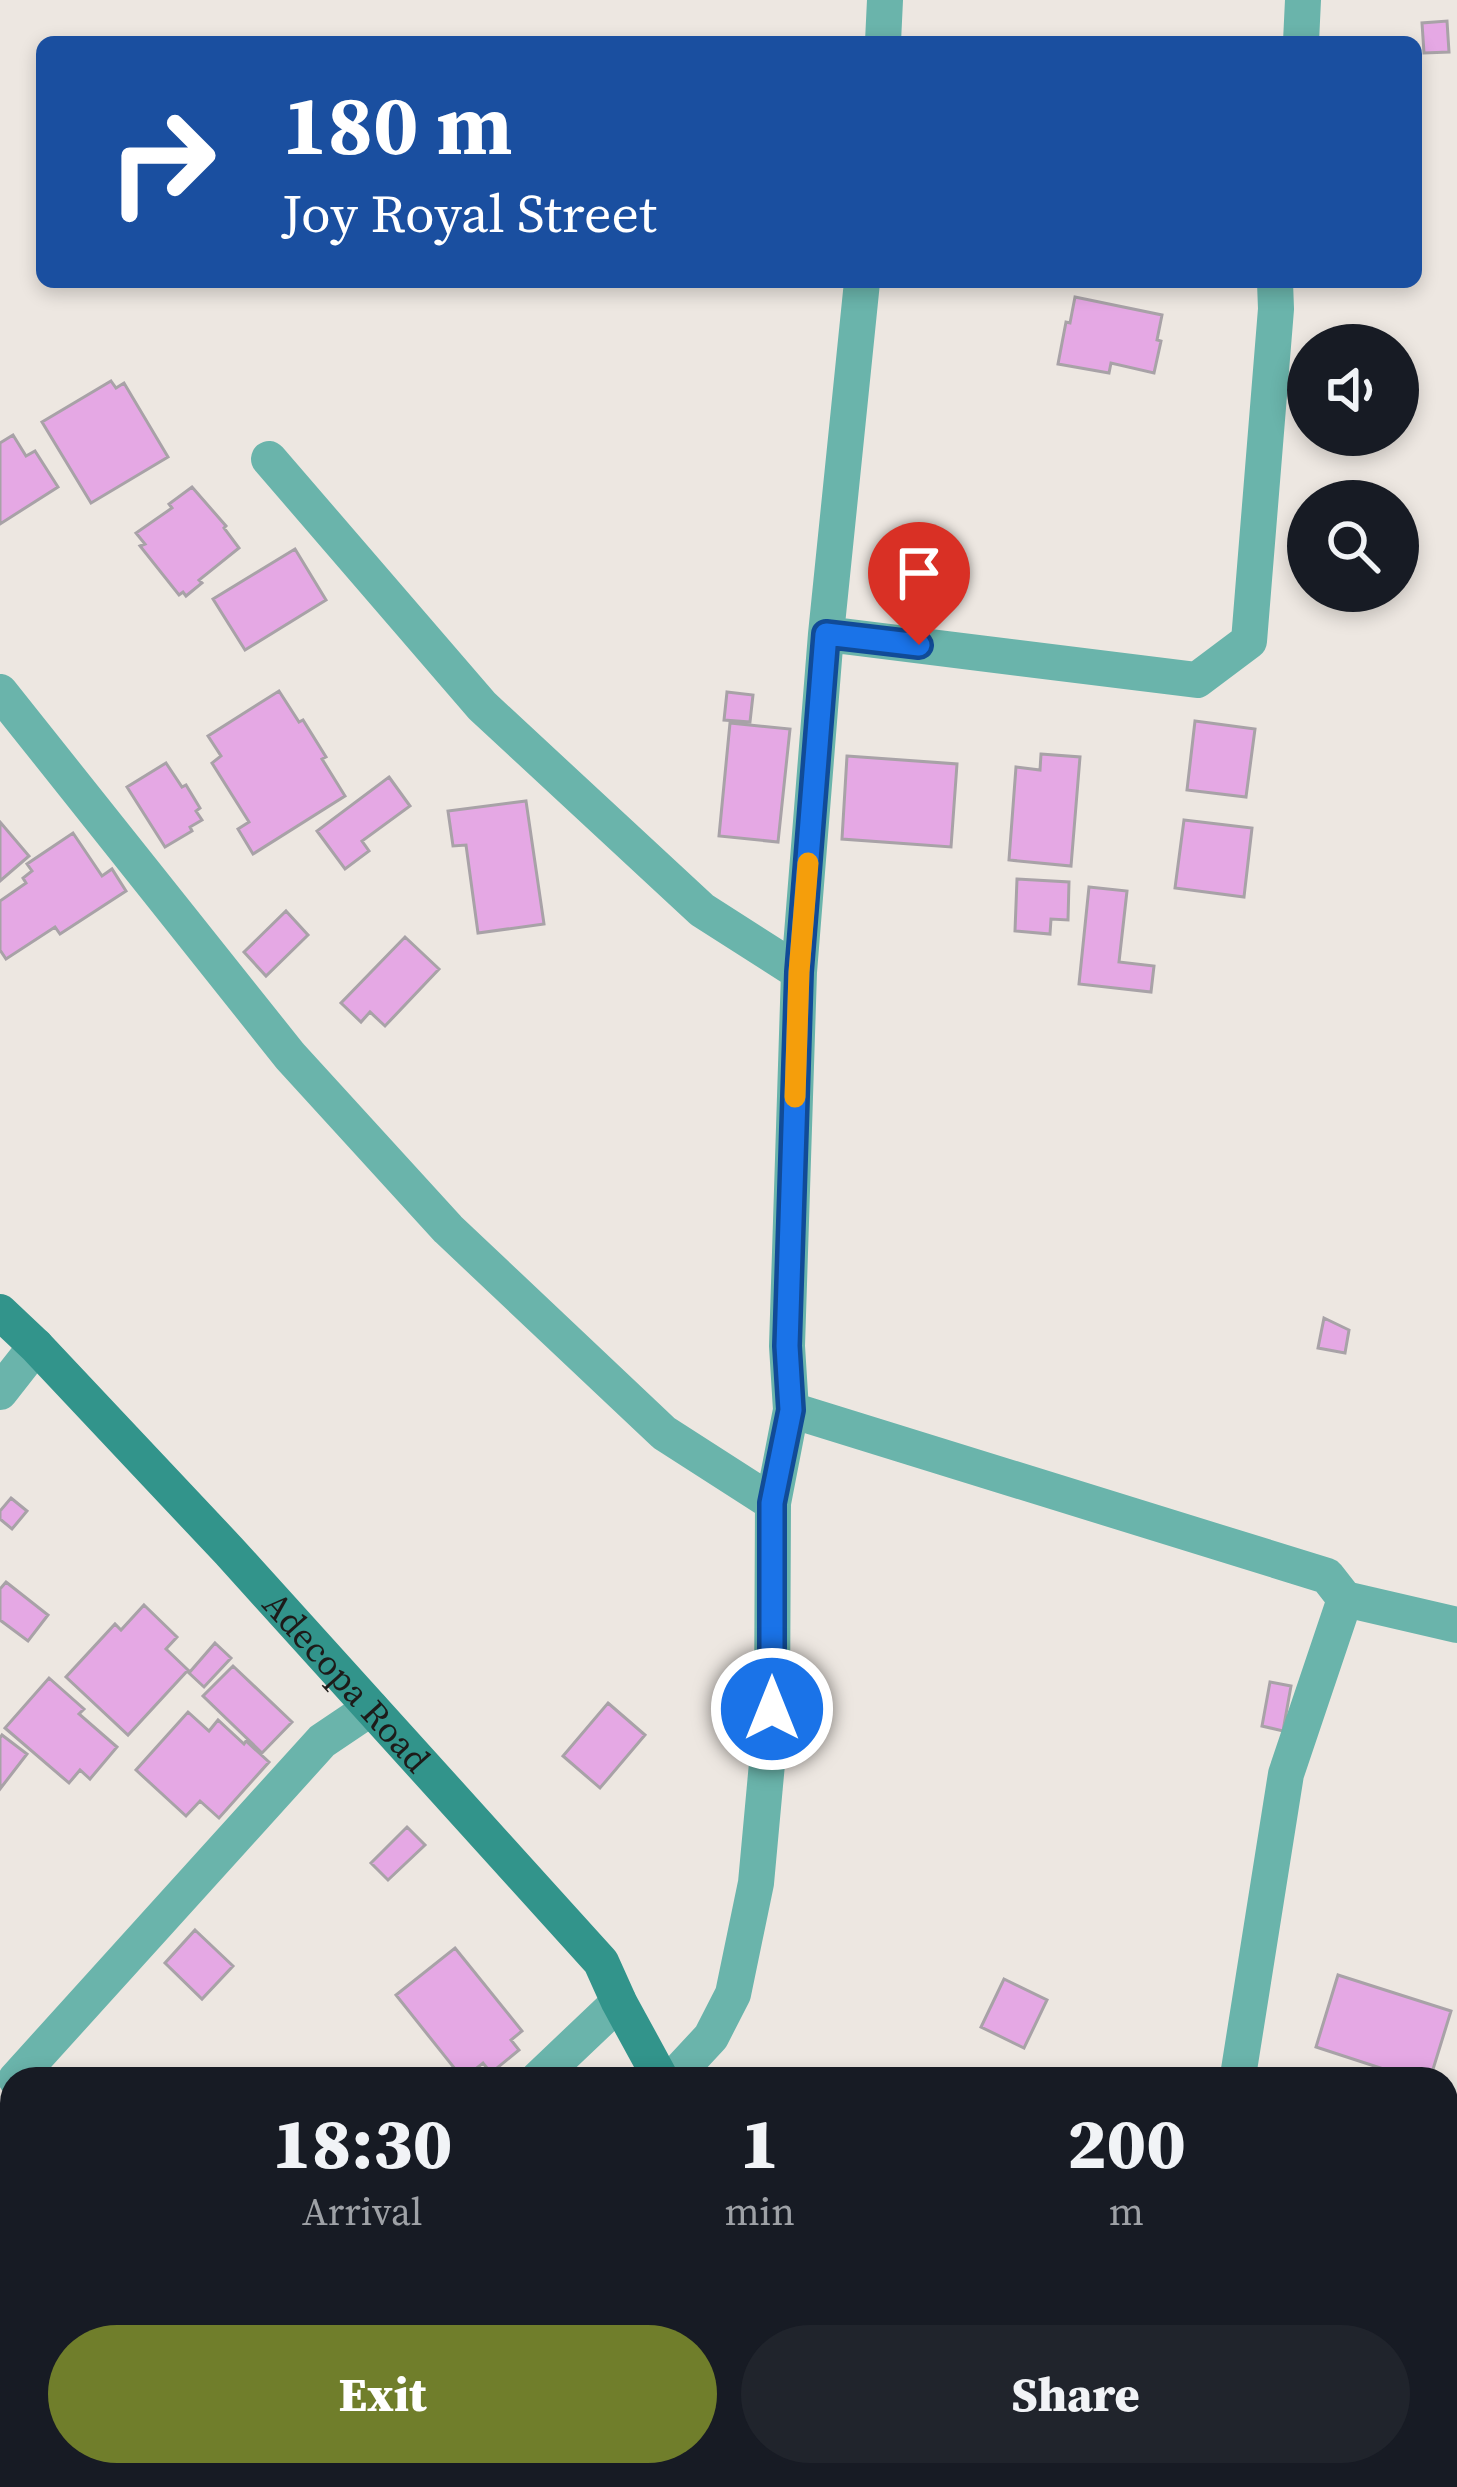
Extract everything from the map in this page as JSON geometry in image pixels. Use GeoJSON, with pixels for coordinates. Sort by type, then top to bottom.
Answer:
{"type":"FeatureCollection","features":[{"type":"Feature","properties":{"kind":"street"},"geometry":{"type":"LineString","coordinates":[[883,36],[885,0]]}},
{"type":"Feature","properties":{"kind":"street"},"geometry":{"type":"LineString","coordinates":[[1301,36],[1303,0]]}},
{"type":"Feature","properties":{"kind":"street"},"geometry":{"type":"LineString","coordinates":[[684,2067],[711,2037],[733,1994],[756,1883],[772,1709],[772,1503],[791,1410],[787,1346],[799,972],[826,634],[861,288]]}},
{"type":"Feature","properties":{"kind":"street"},"geometry":{"type":"LineString","coordinates":[[826,634],[1197,680],[1249,640],[1275,288]]}},
{"type":"Feature","properties":{"kind":"street"},"geometry":{"type":"LineString","coordinates":[[269,459],[482,706],[702,910],[799,972]]}},
{"type":"Feature","properties":{"kind":"street"},"geometry":{"type":"LineString","coordinates":[[0,692],[290,1056],[448,1229],[664,1432],[772,1503]]}},
{"type":"Feature","properties":{"kind":"street","name":"Adecopa Road"},"geometry":{"type":"LineString","coordinates":[[0,1312],[229,1551],[601,1962],[655,2067]]}},
{"type":"Feature","properties":{"kind":"street"},"geometry":{"type":"LineString","coordinates":[[0,1392],[36,1346]]}},
{"type":"Feature","properties":{"kind":"street"},"geometry":{"type":"LineString","coordinates":[[791,1410],[1327,1576],[1345,1599],[1457,1625]]}},
{"type":"Feature","properties":{"kind":"street"},"geometry":{"type":"LineString","coordinates":[[1239,2067],[1286,1774],[1345,1599]]}},
{"type":"Feature","properties":{"kind":"street"},"geometry":{"type":"LineString","coordinates":[[27,2067],[322,1742],[370,1708]]}},
{"type":"Feature","properties":{"kind":"street"},"geometry":{"type":"LineString","coordinates":[[551,2067],[619,2002]]}},
{"type":"Feature","properties":{"kind":"building"},"geometry":{"type":"Polygon","coordinates":[[[1447,21],[1449,52],[1424,53],[1422,23],[1447,21]]]}},
{"type":"Feature","properties":{"kind":"building"},"geometry":{"type":"Polygon","coordinates":[[[1075,297],[1162,315],[1154,373],[1111,363],[1109,373],[1058,364],[1075,297]]]}},
{"type":"Feature","properties":{"kind":"building"},"geometry":{"type":"Polygon","coordinates":[[[111,381],[116,388],[124,383],[168,457],[91,503],[42,422],[111,381]]]}},
{"type":"Feature","properties":{"kind":"building"},"geometry":{"type":"Polygon","coordinates":[[[13,435],[26,456],[35,451],[58,487],[0,524],[0,443],[13,435]]]}},
{"type":"Feature","properties":{"kind":"building"},"geometry":{"type":"Polygon","coordinates":[[[192,487],[239,548],[186,596],[179,595],[140,546],[145,544],[136,533],[192,487]]]}},
{"type":"Feature","properties":{"kind":"building"},"geometry":{"type":"Polygon","coordinates":[[[295,549],[326,600],[245,650],[213,599],[295,549]]]}},
{"type":"Feature","properties":{"kind":"building"},"geometry":{"type":"Polygon","coordinates":[[[279,691],[299,722],[303,720],[345,796],[253,854],[238,829],[249,822],[212,763],[221,756],[208,736],[279,691]]]}},
{"type":"Feature","properties":{"kind":"building"},"geometry":{"type":"Polygon","coordinates":[[[727,692],[753,695],[750,722],[724,720],[727,692]]]}},
{"type":"Feature","properties":{"kind":"building"},"geometry":{"type":"Polygon","coordinates":[[[1195,721],[1255,729],[1246,797],[1187,790],[1195,721]]]}},
{"type":"Feature","properties":{"kind":"building"},"geometry":{"type":"Polygon","coordinates":[[[730,723],[790,729],[778,842],[719,836],[730,723]]]}},
{"type":"Feature","properties":{"kind":"building"},"geometry":{"type":"Polygon","coordinates":[[[1041,754],[1080,757],[1071,866],[1009,860],[1016,767],[1040,770],[1041,754]]]}},
{"type":"Feature","properties":{"kind":"building"},"geometry":{"type":"Polygon","coordinates":[[[847,756],[957,764],[951,847],[842,839],[847,756]]]}},
{"type":"Feature","properties":{"kind":"building"},"geometry":{"type":"Polygon","coordinates":[[[166,763],[182,787],[186,785],[202,820],[165,847],[127,787],[166,763]]]}},
{"type":"Feature","properties":{"kind":"building"},"geometry":{"type":"Polygon","coordinates":[[[389,777],[410,806],[362,841],[369,851],[345,869],[317,831],[389,777]]]}},
{"type":"Feature","properties":{"kind":"building"},"geometry":{"type":"Polygon","coordinates":[[[526,801],[544,924],[478,933],[466,845],[453,846],[448,811],[526,801]]]}},
{"type":"Feature","properties":{"kind":"building"},"geometry":{"type":"Polygon","coordinates":[[[1184,820],[1252,828],[1244,897],[1175,888],[1184,820]]]}},
{"type":"Feature","properties":{"kind":"building"},"geometry":{"type":"Polygon","coordinates":[[[0,822],[29,856],[0,881],[0,822]]]}},
{"type":"Feature","properties":{"kind":"building"},"geometry":{"type":"Polygon","coordinates":[[[73,833],[102,876],[112,869],[126,891],[60,934],[55,927],[6,959],[0,950],[0,901],[26,883],[23,878],[32,871],[27,864],[73,833]]]}},
{"type":"Feature","properties":{"kind":"building"},"geometry":{"type":"Polygon","coordinates":[[[1017,879],[1069,882],[1068,920],[1051,919],[1050,934],[1015,931],[1017,879]]]}},
{"type":"Feature","properties":{"kind":"building"},"geometry":{"type":"Polygon","coordinates":[[[1089,887],[1127,891],[1119,962],[1154,966],[1151,992],[1079,984],[1089,887]]]}},
{"type":"Feature","properties":{"kind":"building"},"geometry":{"type":"Polygon","coordinates":[[[286,911],[308,935],[266,976],[244,952],[286,911]]]}},
{"type":"Feature","properties":{"kind":"building"},"geometry":{"type":"Polygon","coordinates":[[[405,937],[439,969],[385,1026],[370,1012],[361,1022],[341,1003],[405,937]]]}},
{"type":"Feature","properties":{"kind":"building"},"geometry":{"type":"Polygon","coordinates":[[[1324,1318],[1349,1330],[1345,1353],[1318,1348],[1324,1318]]]}},
{"type":"Feature","properties":{"kind":"building"},"geometry":{"type":"Polygon","coordinates":[[[11,1498],[27,1511],[12,1529],[0,1519],[0,1511],[11,1498]]]}},
{"type":"Feature","properties":{"kind":"building"},"geometry":{"type":"Polygon","coordinates":[[[6,1582],[48,1615],[28,1641],[0,1620],[0,1589],[6,1582]]]}},
{"type":"Feature","properties":{"kind":"building"},"geometry":{"type":"Polygon","coordinates":[[[144,1605],[177,1637],[166,1649],[188,1670],[128,1735],[66,1677],[115,1624],[121,1630],[144,1605]]]}},
{"type":"Feature","properties":{"kind":"building"},"geometry":{"type":"Polygon","coordinates":[[[215,1643],[231,1658],[204,1687],[189,1673],[215,1643]]]}},
{"type":"Feature","properties":{"kind":"building"},"geometry":{"type":"Polygon","coordinates":[[[233,1666],[292,1722],[262,1753],[203,1696],[233,1666]]]}},
{"type":"Feature","properties":{"kind":"building"},"geometry":{"type":"Polygon","coordinates":[[[49,1678],[84,1709],[79,1714],[117,1747],[90,1779],[80,1770],[69,1783],[5,1728],[49,1678]]]}},
{"type":"Feature","properties":{"kind":"building"},"geometry":{"type":"Polygon","coordinates":[[[1270,1682],[1291,1686],[1283,1731],[1262,1726],[1270,1682]]]}},
{"type":"Feature","properties":{"kind":"building"},"geometry":{"type":"Polygon","coordinates":[[[608,1703],[645,1735],[600,1788],[563,1756],[608,1703]]]}},
{"type":"Feature","properties":{"kind":"building"},"geometry":{"type":"Polygon","coordinates":[[[188,1712],[209,1731],[218,1720],[269,1762],[219,1818],[200,1801],[186,1816],[136,1770],[188,1712]]]}},
{"type":"Feature","properties":{"kind":"building"},"geometry":{"type":"Polygon","coordinates":[[[2,1735],[27,1754],[0,1789],[0,1738],[2,1735]]]}},
{"type":"Feature","properties":{"kind":"building"},"geometry":{"type":"Polygon","coordinates":[[[407,1827],[425,1845],[388,1880],[371,1863],[407,1827]]]}},
{"type":"Feature","properties":{"kind":"building"},"geometry":{"type":"Polygon","coordinates":[[[195,1930],[233,1966],[202,1999],[165,1963],[195,1930]]]}},
{"type":"Feature","properties":{"kind":"building"},"geometry":{"type":"Polygon","coordinates":[[[455,1948],[522,2031],[511,2040],[519,2050],[498,2067],[483,2063],[453,2067],[396,1995],[455,1948]]]}},
{"type":"Feature","properties":{"kind":"building"},"geometry":{"type":"Polygon","coordinates":[[[1338,1975],[1451,2011],[1434,2067],[1377,2067],[1316,2047],[1338,1975]]]}},
{"type":"Feature","properties":{"kind":"building"},"geometry":{"type":"Polygon","coordinates":[[[1004,1979],[1047,2000],[1024,2048],[981,2027],[1004,1979]]]}},
{"type":"Feature","properties":{"kind":"slow traffic"},"geometry":{"type":"LineString","coordinates":[[795,1097],[808,863]]}},
{"type":"Feature","properties":{"kind":"route"},"geometry":{"type":"LineString","coordinates":[[772,1709],[772,1503],[791,1410],[787,1346],[799,972],[826,634],[919,645]]}}]}
